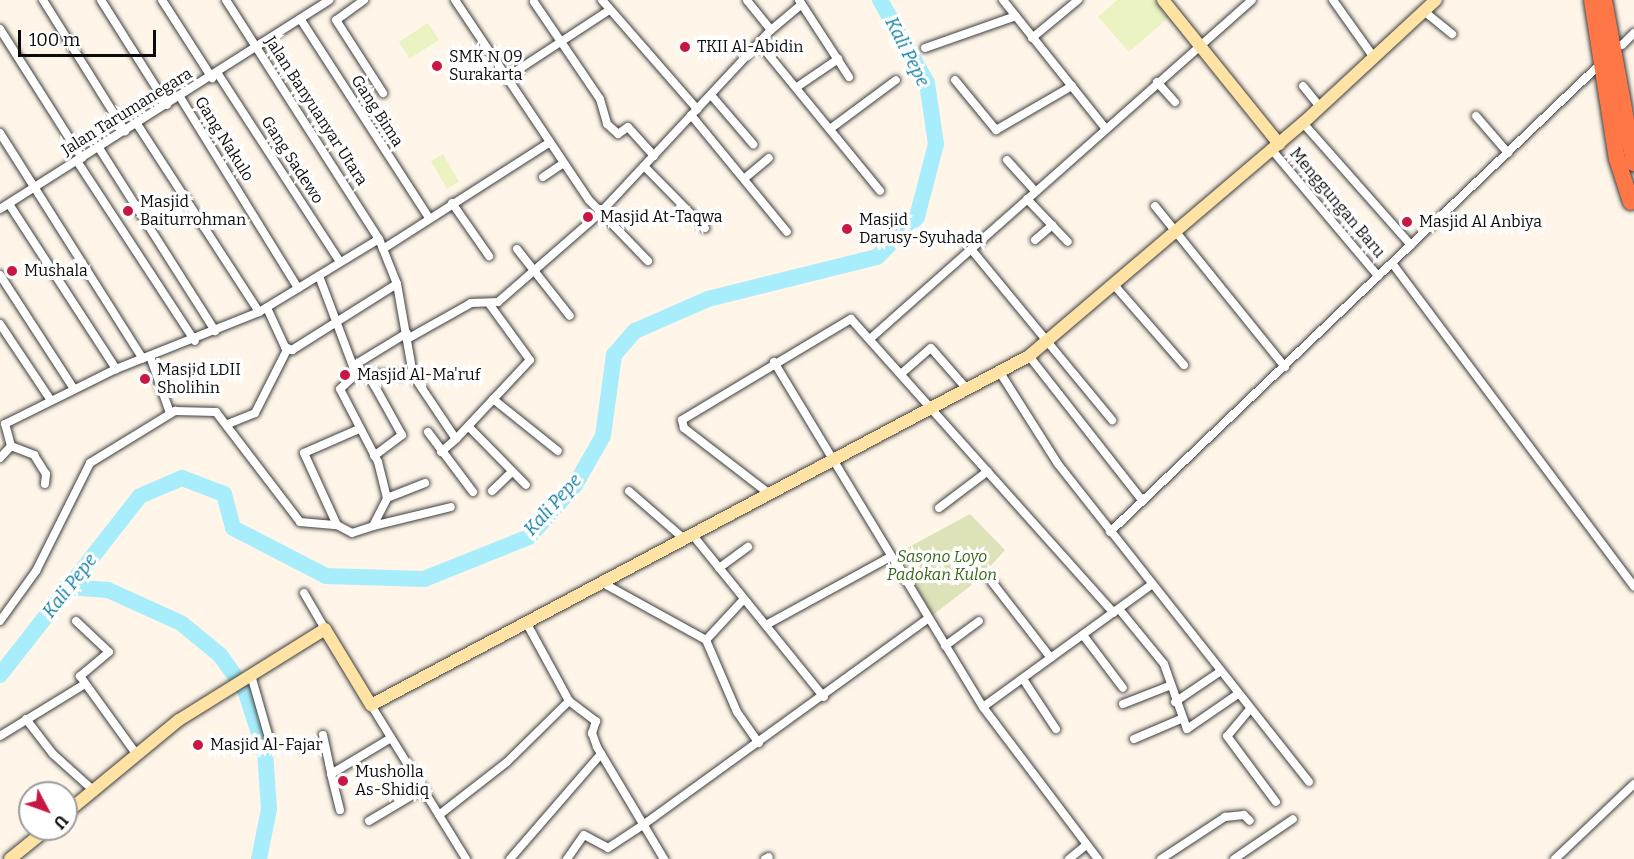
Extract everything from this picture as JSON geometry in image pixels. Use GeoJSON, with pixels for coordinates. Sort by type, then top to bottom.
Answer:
{"type":"FeatureCollection","features":[{"type":"Feature","properties":{"kind":"highway"},"geometry":{"type":"LineString","coordinates":[[1592,0],[1617,159],[1631,201]]}},
{"type":"Feature","properties":{"kind":"highway"},"geometry":{"type":"LineString","coordinates":[[1604,0],[1634,164]]}},
{"type":"Feature","properties":{"kind":"street"},"geometry":{"type":"LineString","coordinates":[[43,0],[125,132]]}},
{"type":"Feature","properties":{"kind":"street"},"geometry":{"type":"LineString","coordinates":[[101,0],[167,105]]}},
{"type":"Feature","properties":{"kind":"street","name":"Gang Sadewo"},"geometry":{"type":"LineString","coordinates":[[162,0],[340,262]]}},
{"type":"Feature","properties":{"kind":"street","name":"Jalan Banyuanyar Utara"},"geometry":{"type":"LineString","coordinates":[[226,0],[379,239],[397,284],[408,335],[413,375]]}},
{"type":"Feature","properties":{"kind":"street","name":"Jalan Tarumanegara"},"geometry":{"type":"LineString","coordinates":[[0,209],[215,76],[329,0]]}},
{"type":"Feature","properties":{"kind":"street"},"geometry":{"type":"LineString","coordinates":[[364,0],[336,20],[384,93]]}},
{"type":"Feature","properties":{"kind":"street"},"geometry":{"type":"LineString","coordinates":[[455,0],[564,163],[601,212],[648,261]]}},
{"type":"Feature","properties":{"kind":"street"},"geometry":{"type":"LineString","coordinates":[[602,0],[608,11],[694,112],[787,232]]}},
{"type":"Feature","properties":{"kind":"street"},"geometry":{"type":"LineString","coordinates":[[747,0],[771,30]]}},
{"type":"Feature","properties":{"kind":"street"},"geometry":{"type":"LineString","coordinates":[[1003,0],[1105,128]]}},
{"type":"Feature","properties":{"kind":"street"},"geometry":{"type":"LineString","coordinates":[[1032,38],[1078,0]]}},
{"type":"Feature","properties":{"kind":"street"},"geometry":{"type":"LineString","coordinates":[[1163,0],[1276,147]]}},
{"type":"Feature","properties":{"kind":"street"},"geometry":{"type":"LineString","coordinates":[[871,338],[1105,128],[1252,0]]}},
{"type":"Feature","properties":{"kind":"street"},"geometry":{"type":"LineString","coordinates":[[1333,0],[1375,59]]}},
{"type":"Feature","properties":{"kind":"street"},"geometry":{"type":"LineString","coordinates":[[372,705],[767,492],[1029,356],[1049,343],[1321,108],[1436,0]]}},
{"type":"Feature","properties":{"kind":"street"},"geometry":{"type":"LineString","coordinates":[[534,2],[558,44],[600,99],[607,124],[618,134],[628,127],[654,156]]}},
{"type":"Feature","properties":{"kind":"street"},"geometry":{"type":"LineString","coordinates":[[387,498],[375,456],[340,393],[354,370],[408,335],[471,303],[490,305],[536,274],[601,212],[771,30],[801,2],[849,77]]}},
{"type":"Feature","properties":{"kind":"street"},"geometry":{"type":"LineString","coordinates":[[507,77],[608,11]]}},
{"type":"Feature","properties":{"kind":"street"},"geometry":{"type":"LineString","coordinates":[[1425,12],[1452,34]]}},
{"type":"Feature","properties":{"kind":"street"},"geometry":{"type":"LineString","coordinates":[[925,48],[1016,16]]}},
{"type":"Feature","properties":{"kind":"street","name":"Gang Bima"},"geometry":{"type":"LineString","coordinates":[[301,20],[429,218]]}},
{"type":"Feature","properties":{"kind":"street"},"geometry":{"type":"LineString","coordinates":[[0,29],[195,341]]}},
{"type":"Feature","properties":{"kind":"street"},"geometry":{"type":"LineString","coordinates":[[1622,45],[1634,33]]}},
{"type":"Feature","properties":{"kind":"street"},"geometry":{"type":"LineString","coordinates":[[759,43],[880,191]]}},
{"type":"Feature","properties":{"kind":"street"},"geometry":{"type":"LineString","coordinates":[[797,87],[837,59]]}},
{"type":"Feature","properties":{"kind":"street"},"geometry":{"type":"LineString","coordinates":[[1110,532],[1595,69]]}},
{"type":"Feature","properties":{"kind":"street"},"geometry":{"type":"LineString","coordinates":[[830,129],[896,80]]}},
{"type":"Feature","properties":{"kind":"street"},"geometry":{"type":"LineString","coordinates":[[955,80],[996,130],[1072,86]]}},
{"type":"Feature","properties":{"kind":"street"},"geometry":{"type":"LineString","coordinates":[[1157,82],[1175,102]]}},
{"type":"Feature","properties":{"kind":"street"},"geometry":{"type":"LineString","coordinates":[[1304,86],[1321,108]]}},
{"type":"Feature","properties":{"kind":"street"},"geometry":{"type":"LineString","coordinates":[[711,95],[753,144]]}},
{"type":"Feature","properties":{"kind":"street","name":"Gang Nakulo"},"geometry":{"type":"LineString","coordinates":[[180,97],[298,288]]}},
{"type":"Feature","properties":{"kind":"street"},"geometry":{"type":"LineString","coordinates":[[1476,116],[1508,153]]}},
{"type":"Feature","properties":{"kind":"street","name":"Menggungan Baru"},"geometry":{"type":"LineString","coordinates":[[1303,123],[1411,245]]}},
{"type":"Feature","properties":{"kind":"street"},"geometry":{"type":"LineString","coordinates":[[137,124],[263,310],[287,350]]}},
{"type":"Feature","properties":{"kind":"street"},"geometry":{"type":"LineString","coordinates":[[0,134],[146,358],[170,413]]}},
{"type":"Feature","properties":{"kind":"street"},"geometry":{"type":"LineString","coordinates":[[383,249],[550,142]]}},
{"type":"Feature","properties":{"kind":"street","name":"Menggungan Baru"},"geometry":{"type":"LineString","coordinates":[[1276,147],[1378,276]]}},
{"type":"Feature","properties":{"kind":"street"},"geometry":{"type":"LineString","coordinates":[[99,148],[215,331]]}},
{"type":"Feature","properties":{"kind":"street"},"geometry":{"type":"LineString","coordinates":[[745,178],[769,158]]}},
{"type":"Feature","properties":{"kind":"street"},"geometry":{"type":"LineString","coordinates":[[1007,160],[1035,191]]}},
{"type":"Feature","properties":{"kind":"street"},"geometry":{"type":"LineString","coordinates":[[543,177],[564,163]]}},
{"type":"Feature","properties":{"kind":"street"},"geometry":{"type":"LineString","coordinates":[[644,166],[705,228]]}},
{"type":"Feature","properties":{"kind":"street"},"geometry":{"type":"LineString","coordinates":[[1027,198],[1068,242]]}},
{"type":"Feature","properties":{"kind":"street"},"geometry":{"type":"LineString","coordinates":[[9,204],[116,369]]}},
{"type":"Feature","properties":{"kind":"street"},"geometry":{"type":"LineString","coordinates":[[452,204],[489,256]]}},
{"type":"Feature","properties":{"kind":"street"},"geometry":{"type":"LineString","coordinates":[[1155,206],[1284,367]]}},
{"type":"Feature","properties":{"kind":"street"},"geometry":{"type":"LineString","coordinates":[[1035,240],[1052,225]]}},
{"type":"Feature","properties":{"kind":"street"},"geometry":{"type":"LineString","coordinates":[[11,446],[3,421],[116,369],[195,341],[263,310],[379,239]]}},
{"type":"Feature","properties":{"kind":"street"},"geometry":{"type":"LineString","coordinates":[[517,249],[570,316]]}},
{"type":"Feature","properties":{"kind":"street"},"geometry":{"type":"LineString","coordinates":[[971,249],[1112,420]]}},
{"type":"Feature","properties":{"kind":"street"},"geometry":{"type":"LineString","coordinates":[[1392,263],[1634,586]]}},
{"type":"Feature","properties":{"kind":"street"},"geometry":{"type":"LineString","coordinates":[[0,275],[75,389]]}},
{"type":"Feature","properties":{"kind":"street"},"geometry":{"type":"LineString","coordinates":[[319,276],[339,322],[354,370]]}},
{"type":"Feature","properties":{"kind":"street"},"geometry":{"type":"LineString","coordinates":[[230,426],[255,412],[287,350],[339,322],[397,284]]}},
{"type":"Feature","properties":{"kind":"street"},"geometry":{"type":"LineString","coordinates":[[1115,286],[1184,365]]}},
{"type":"Feature","properties":{"kind":"street"},"geometry":{"type":"LineString","coordinates":[[441,452],[469,427],[530,357],[490,305]]}},
{"type":"Feature","properties":{"kind":"street"},"geometry":{"type":"LineString","coordinates":[[767,492],[682,424],[774,362],[851,319],[871,338],[988,471],[1160,659],[1181,719],[1191,729],[1238,694]]}},
{"type":"Feature","properties":{"kind":"street"},"geometry":{"type":"LineString","coordinates":[[0,324],[50,399]]}},
{"type":"Feature","properties":{"kind":"street"},"geometry":{"type":"LineString","coordinates":[[902,374],[931,348],[966,388]]}},
{"type":"Feature","properties":{"kind":"street"},"geometry":{"type":"LineString","coordinates":[[1029,356],[1142,500]]}},
{"type":"Feature","properties":{"kind":"street"},"geometry":{"type":"LineString","coordinates":[[774,362],[890,557],[983,707],[1098,859]]}},
{"type":"Feature","properties":{"kind":"street"},"geometry":{"type":"LineString","coordinates":[[354,370],[368,374],[413,375],[456,438]]}},
{"type":"Feature","properties":{"kind":"street"},"geometry":{"type":"LineString","coordinates":[[999,371],[1058,464],[1309,782]]}},
{"type":"Feature","properties":{"kind":"street"},"geometry":{"type":"LineString","coordinates":[[368,374],[403,437],[375,456]]}},
{"type":"Feature","properties":{"kind":"street"},"geometry":{"type":"LineString","coordinates":[[493,399],[558,451]]}},
{"type":"Feature","properties":{"kind":"street"},"geometry":{"type":"LineString","coordinates":[[0,621],[36,571],[90,463],[170,413],[208,409],[230,426],[300,522],[337,525],[352,533],[451,507]]}},
{"type":"Feature","properties":{"kind":"street"},"geometry":{"type":"LineString","coordinates":[[469,427],[526,485]]}},
{"type":"Feature","properties":{"kind":"street"},"geometry":{"type":"LineString","coordinates":[[337,525],[304,453],[359,429]]}},
{"type":"Feature","properties":{"kind":"street"},"geometry":{"type":"LineString","coordinates":[[428,432],[473,492]]}},
{"type":"Feature","properties":{"kind":"street"},"geometry":{"type":"LineString","coordinates":[[0,458],[11,446]]}},
{"type":"Feature","properties":{"kind":"street"},"geometry":{"type":"LineString","coordinates":[[11,446],[34,455],[46,474],[45,484]]}},
{"type":"Feature","properties":{"kind":"street"},"geometry":{"type":"LineString","coordinates":[[939,508],[988,471]]}},
{"type":"Feature","properties":{"kind":"street"},"geometry":{"type":"LineString","coordinates":[[492,491],[513,472]]}},
{"type":"Feature","properties":{"kind":"street"},"geometry":{"type":"LineString","coordinates":[[373,526],[387,498],[425,483]]}},
{"type":"Feature","properties":{"kind":"street"},"geometry":{"type":"LineString","coordinates":[[629,491],[687,536],[719,568],[824,697]]}},
{"type":"Feature","properties":{"kind":"street"},"geometry":{"type":"LineString","coordinates":[[719,568],[748,547]]}},
{"type":"Feature","properties":{"kind":"street"},"geometry":{"type":"LineString","coordinates":[[765,625],[890,557]]}},
{"type":"Feature","properties":{"kind":"street"},"geometry":{"type":"LineString","coordinates":[[601,582],[706,640],[737,712],[759,743]]}},
{"type":"Feature","properties":{"kind":"street"},"geometry":{"type":"LineString","coordinates":[[992,582],[1051,658]]}},
{"type":"Feature","properties":{"kind":"street"},"geometry":{"type":"LineString","coordinates":[[983,707],[1152,585]]}},
{"type":"Feature","properties":{"kind":"street"},"geometry":{"type":"LineString","coordinates":[[304,593],[466,859]]}},
{"type":"Feature","properties":{"kind":"street"},"geometry":{"type":"LineString","coordinates":[[706,640],[743,600]]}},
{"type":"Feature","properties":{"kind":"street"},"geometry":{"type":"LineString","coordinates":[[567,859],[584,835],[608,848],[643,825],[824,697],[928,619]]}},
{"type":"Feature","properties":{"kind":"street"},"geometry":{"type":"LineString","coordinates":[[76,621],[109,652],[81,671],[86,684],[137,755]]}},
{"type":"Feature","properties":{"kind":"street"},"geometry":{"type":"LineString","coordinates":[[945,646],[979,621]]}},
{"type":"Feature","properties":{"kind":"street"},"geometry":{"type":"LineString","coordinates":[[526,622],[569,701],[596,721],[592,736],[664,859]]}},
{"type":"Feature","properties":{"kind":"street"},"geometry":{"type":"LineString","coordinates":[[78,803],[137,755],[219,695],[325,629]]}},
{"type":"Feature","properties":{"kind":"street"},"geometry":{"type":"LineString","coordinates":[[1083,635],[1123,688]]}},
{"type":"Feature","properties":{"kind":"street"},"geometry":{"type":"LineString","coordinates":[[1175,702],[1221,671]]}},
{"type":"Feature","properties":{"kind":"street"},"geometry":{"type":"LineString","coordinates":[[250,676],[271,745]]}},
{"type":"Feature","properties":{"kind":"street"},"geometry":{"type":"LineString","coordinates":[[1023,679],[1056,729]]}},
{"type":"Feature","properties":{"kind":"street"},"geometry":{"type":"LineString","coordinates":[[0,736],[86,684]]}},
{"type":"Feature","properties":{"kind":"street"},"geometry":{"type":"LineString","coordinates":[[1123,704],[1168,686]]}},
{"type":"Feature","properties":{"kind":"street"},"geometry":{"type":"LineString","coordinates":[[439,815],[507,762],[569,701]]}},
{"type":"Feature","properties":{"kind":"street"},"geometry":{"type":"LineString","coordinates":[[1250,709],[1227,736],[1276,802]]}},
{"type":"Feature","properties":{"kind":"street"},"geometry":{"type":"LineString","coordinates":[[26,719],[53,754],[93,790]]}},
{"type":"Feature","properties":{"kind":"street"},"geometry":{"type":"LineString","coordinates":[[1134,739],[1181,719]]}},
{"type":"Feature","properties":{"kind":"street"},"geometry":{"type":"LineString","coordinates":[[322,735],[340,810]]}},
{"type":"Feature","properties":{"kind":"street"},"geometry":{"type":"LineString","coordinates":[[331,774],[391,738]]}},
{"type":"Feature","properties":{"kind":"street"},"geometry":{"type":"LineString","coordinates":[[510,859],[601,754]]}},
{"type":"Feature","properties":{"kind":"street"},"geometry":{"type":"LineString","coordinates":[[1555,859],[1634,784]]}},
{"type":"Feature","properties":{"kind":"street"},"geometry":{"type":"LineString","coordinates":[[369,821],[423,789]]}},
{"type":"Feature","properties":{"kind":"street"},"geometry":{"type":"LineString","coordinates":[[1161,859],[1225,817],[1244,815],[1250,821]]}},
{"type":"Feature","properties":{"kind":"street"},"geometry":{"type":"LineString","coordinates":[[1234,859],[1293,819]]}},
{"type":"Feature","properties":{"kind":"street"},"geometry":{"type":"LineString","coordinates":[[15,857],[33,841]]}},
{"type":"Feature","properties":{"kind":"street"},"geometry":{"type":"LineString","coordinates":[[1068,859],[1086,845]]}},
{"type":"Feature","properties":{"kind":"green space"},"geometry":{"type":"Polygon","coordinates":[[[1117,0],[1155,0],[1169,17],[1129,52],[1098,17],[1117,0]]]}},
{"type":"Feature","properties":{"kind":"green space"},"geometry":{"type":"Polygon","coordinates":[[[428,23],[439,40],[410,59],[399,42],[428,23]]]}},
{"type":"Feature","properties":{"kind":"green space"},"geometry":{"type":"Polygon","coordinates":[[[443,154],[459,182],[447,189],[431,161],[443,154]]]}},
{"type":"Feature","properties":{"kind":"green space","name":"Sasono Loyo Padokan Kulon"},"geometry":{"type":"Polygon","coordinates":[[[970,514],[1005,550],[978,580],[933,615],[896,554],[970,514]]]}},
{"type":"Feature","properties":{"kind":"waterway","name":"Kali Pepe"},"geometry":{"type":"LineString","coordinates":[[0,675],[140,496],[182,478],[224,494],[233,528],[326,576],[424,579],[529,537],[575,485],[603,436],[614,355],[635,331],[708,299],[877,257],[917,217],[936,144],[927,83],[880,0]]}},
{"type":"Feature","properties":{"kind":"waterway"},"geometry":{"type":"LineString","coordinates":[[66,587],[108,590],[181,623],[220,655],[245,690],[265,752],[269,809],[259,859]]}},
{"type":"Feature","properties":{"kind":"place","name":"TKII Al-Abidin"},"geometry":{"type":"Point","coordinates":[685,47]}},
{"type":"Feature","properties":{"kind":"place","name":"SMK N 09 Surakarta"},"geometry":{"type":"Point","coordinates":[437,66]}},
{"type":"Feature","properties":{"kind":"place","name":"Masjid Baiturrohman"},"geometry":{"type":"Point","coordinates":[128,211]}},
{"type":"Feature","properties":{"kind":"place","name":"Masjid At-Taqwa"},"geometry":{"type":"Point","coordinates":[588,217]}},
{"type":"Feature","properties":{"kind":"place","name":"Masjid Al Anbiya"},"geometry":{"type":"Point","coordinates":[1407,222]}},
{"type":"Feature","properties":{"kind":"place","name":"Masjid Darusy-Syuhada"},"geometry":{"type":"Point","coordinates":[847,229]}},
{"type":"Feature","properties":{"kind":"place","name":"Mushala"},"geometry":{"type":"Point","coordinates":[12,271]}},
{"type":"Feature","properties":{"kind":"place","name":"Masjid Al-Ma'ruf"},"geometry":{"type":"Point","coordinates":[345,375]}},
{"type":"Feature","properties":{"kind":"place","name":"Masjid LDII Sholihin"},"geometry":{"type":"Point","coordinates":[145,379]}},
{"type":"Feature","properties":{"kind":"place","name":"Masjid Al-Fajar"},"geometry":{"type":"Point","coordinates":[198,745]}},
{"type":"Feature","properties":{"kind":"place","name":"Musholla As-Shidiq"},"geometry":{"type":"Point","coordinates":[343,781]}}]}
